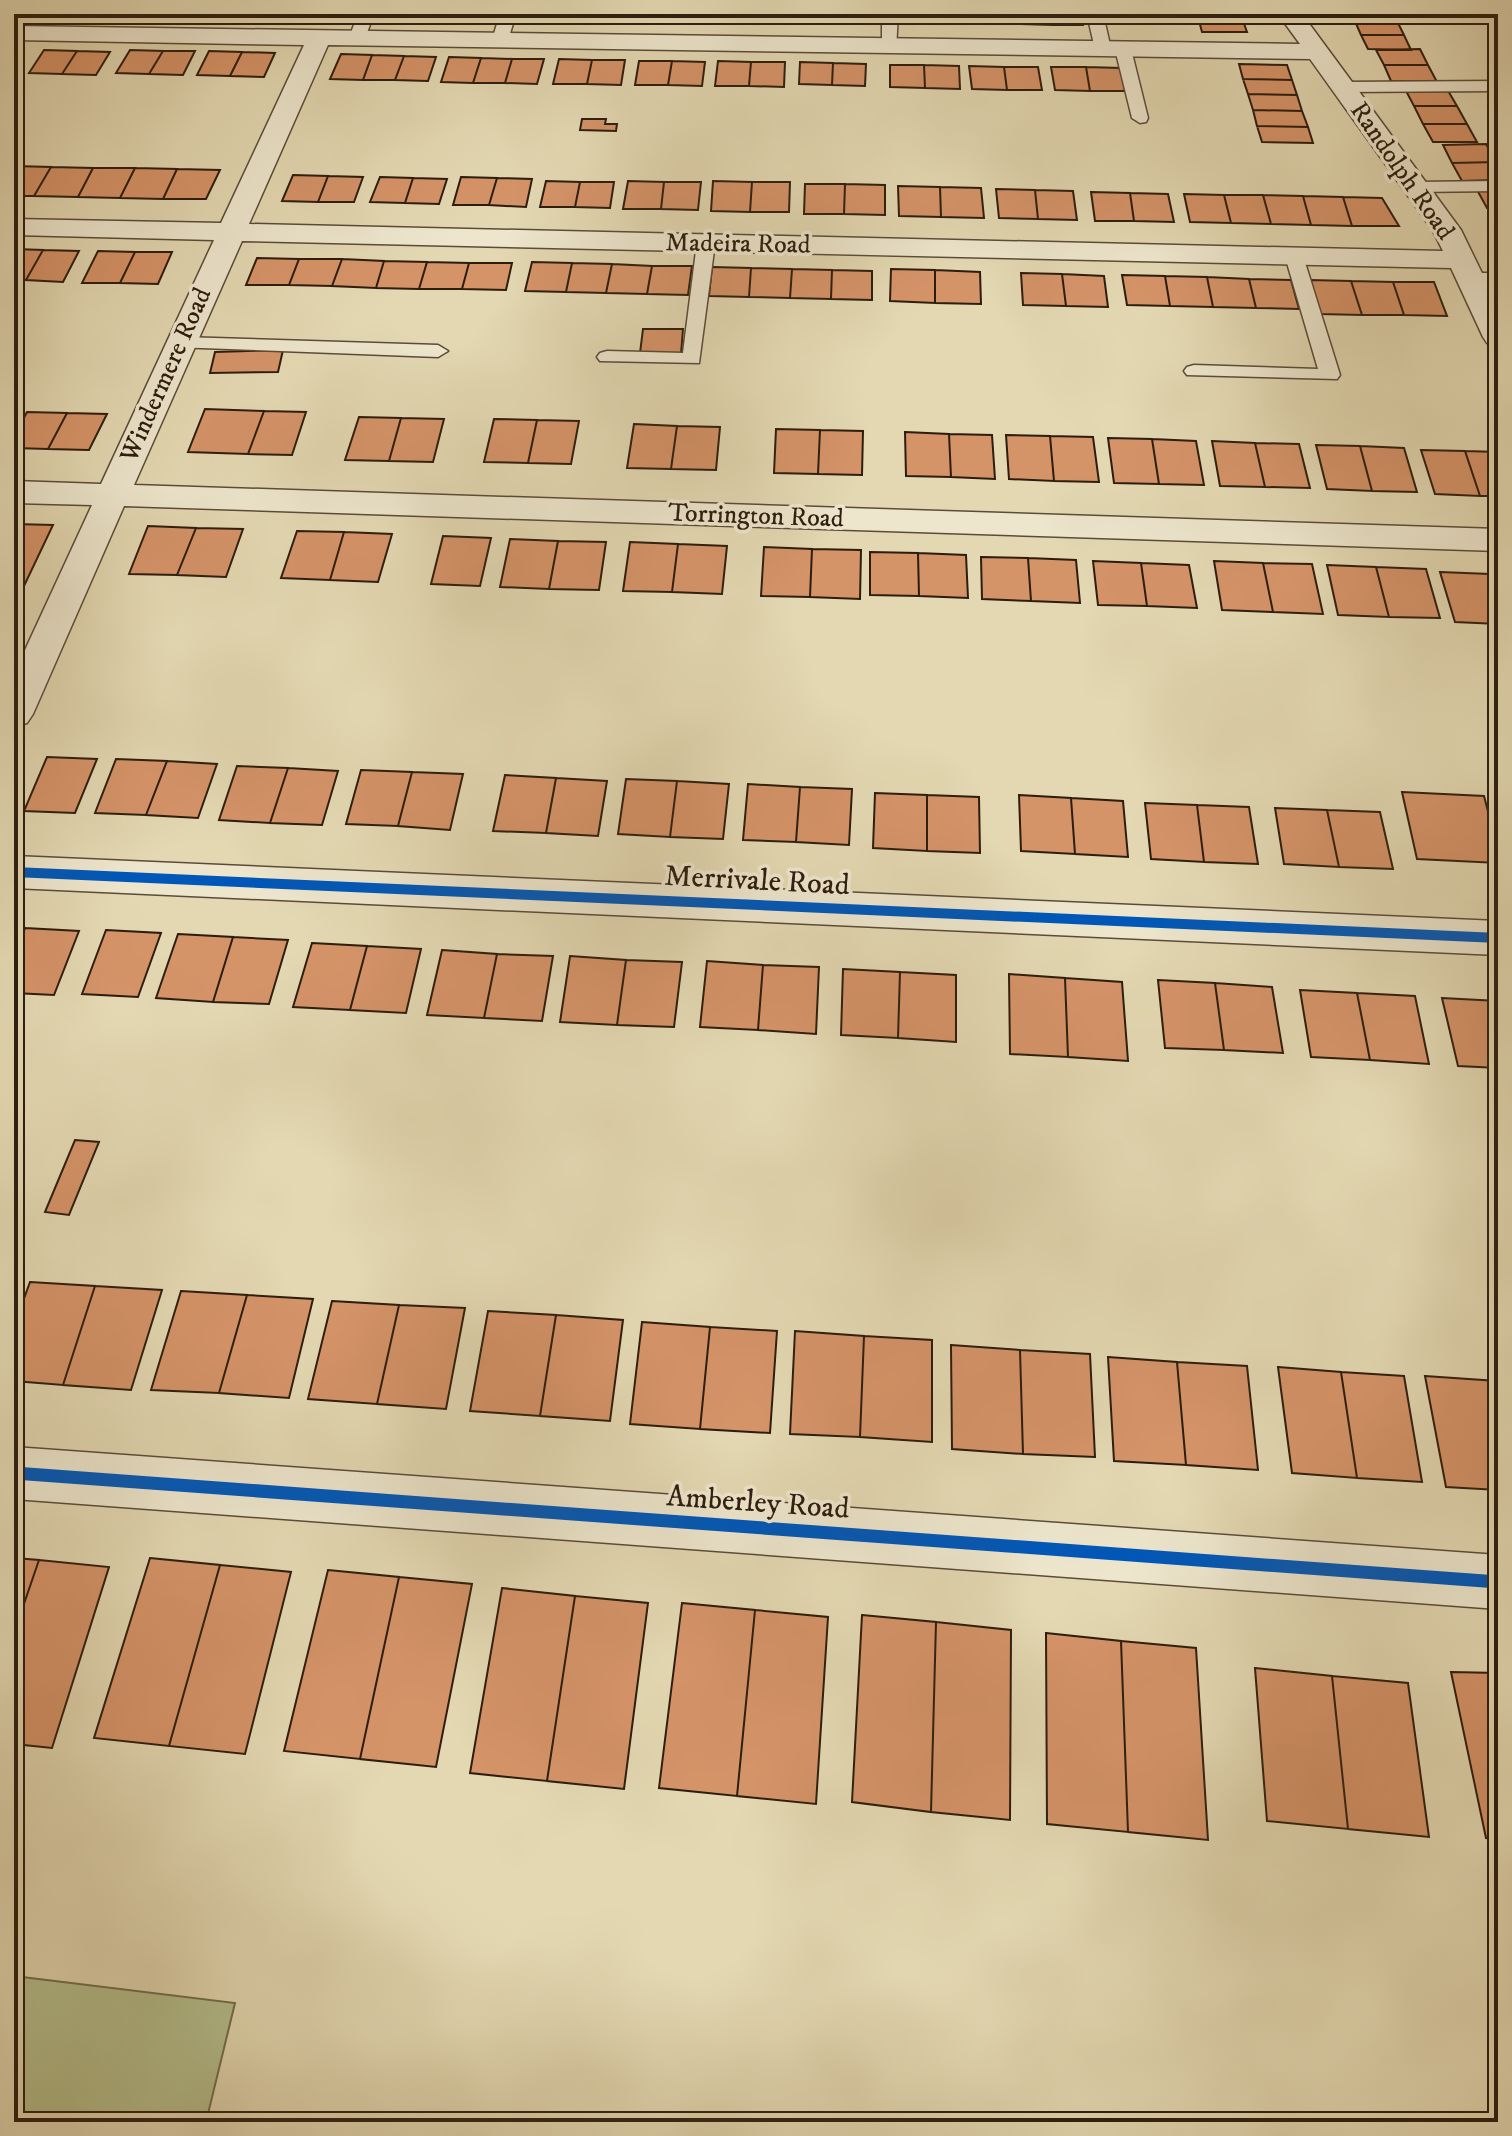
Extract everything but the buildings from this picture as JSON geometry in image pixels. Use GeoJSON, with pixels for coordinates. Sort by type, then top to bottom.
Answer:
{"type":"FeatureCollection","features":[{"type":"Feature","properties":{"kind":"street","name":"Randolph Road"},"geometry":{"type":"LineString","coordinates":[[1290,14],[1477,273],[1498,337]]}},
{"type":"Feature","properties":{"kind":"street"},"geometry":{"type":"LineString","coordinates":[[14,33],[1317,52]]}},
{"type":"Feature","properties":{"kind":"street","name":"Windermere Road"},"geometry":{"type":"LineString","coordinates":[[14,714],[319,38]]}},
{"type":"Feature","properties":{"kind":"street","name":"Madeira Road"},"geometry":{"type":"LineString","coordinates":[[14,227],[1294,256],[1477,273]]}},
{"type":"Feature","properties":{"kind":"street","name":"Torrington Road"},"geometry":{"type":"LineString","coordinates":[[14,492],[1498,540]]}},
{"type":"Feature","properties":{"kind":"street","name":"Merrivale Road"},"geometry":{"type":"LineString","coordinates":[[14,872],[1498,938]]}},
{"type":"Feature","properties":{"kind":"street","name":"Amberley Road"},"geometry":{"type":"LineString","coordinates":[[14,1473],[1498,1582]]}},
{"type":"Feature","properties":{"kind":"lane"},"geometry":{"type":"LineString","coordinates":[[357,38],[366,14]]}},
{"type":"Feature","properties":{"kind":"lane"},"geometry":{"type":"LineString","coordinates":[[500,40],[508,14]]}},
{"type":"Feature","properties":{"kind":"lane"},"geometry":{"type":"LineString","coordinates":[[890,14],[890,46]]}},
{"type":"Feature","properties":{"kind":"lane"},"geometry":{"type":"LineString","coordinates":[[1095,14],[1113,49],[1140,118]]}},
{"type":"Feature","properties":{"kind":"lane"},"geometry":{"type":"LineString","coordinates":[[1493,14],[1498,20]]}},
{"type":"Feature","properties":{"kind":"lane"},"geometry":{"type":"LineString","coordinates":[[1343,87],[1498,86]]}},
{"type":"Feature","properties":{"kind":"lane"},"geometry":{"type":"LineString","coordinates":[[1416,187],[1498,186]]}},
{"type":"Feature","properties":{"kind":"lane"},"geometry":{"type":"LineString","coordinates":[[607,357],[692,359],[706,243]]}},
{"type":"Feature","properties":{"kind":"lane"},"geometry":{"type":"LineString","coordinates":[[1194,371],[1330,375],[1294,256]]}},
{"type":"Feature","properties":{"kind":"lane"},"geometry":{"type":"LineString","coordinates":[[181,343],[438,351]]}},
{"type":"Feature","properties":{"kind":"green space"},"geometry":{"type":"Polygon","coordinates":[[[14,1976],[235,2003],[206,2122],[14,2122],[14,1976]]]}},
{"type":"Feature","properties":{"kind":"cycle path"},"geometry":{"type":"LineString","coordinates":[[14,872],[1498,938]]}},
{"type":"Feature","properties":{"kind":"cycle path"},"geometry":{"type":"LineString","coordinates":[[14,1473],[1498,1582]]}}]}
